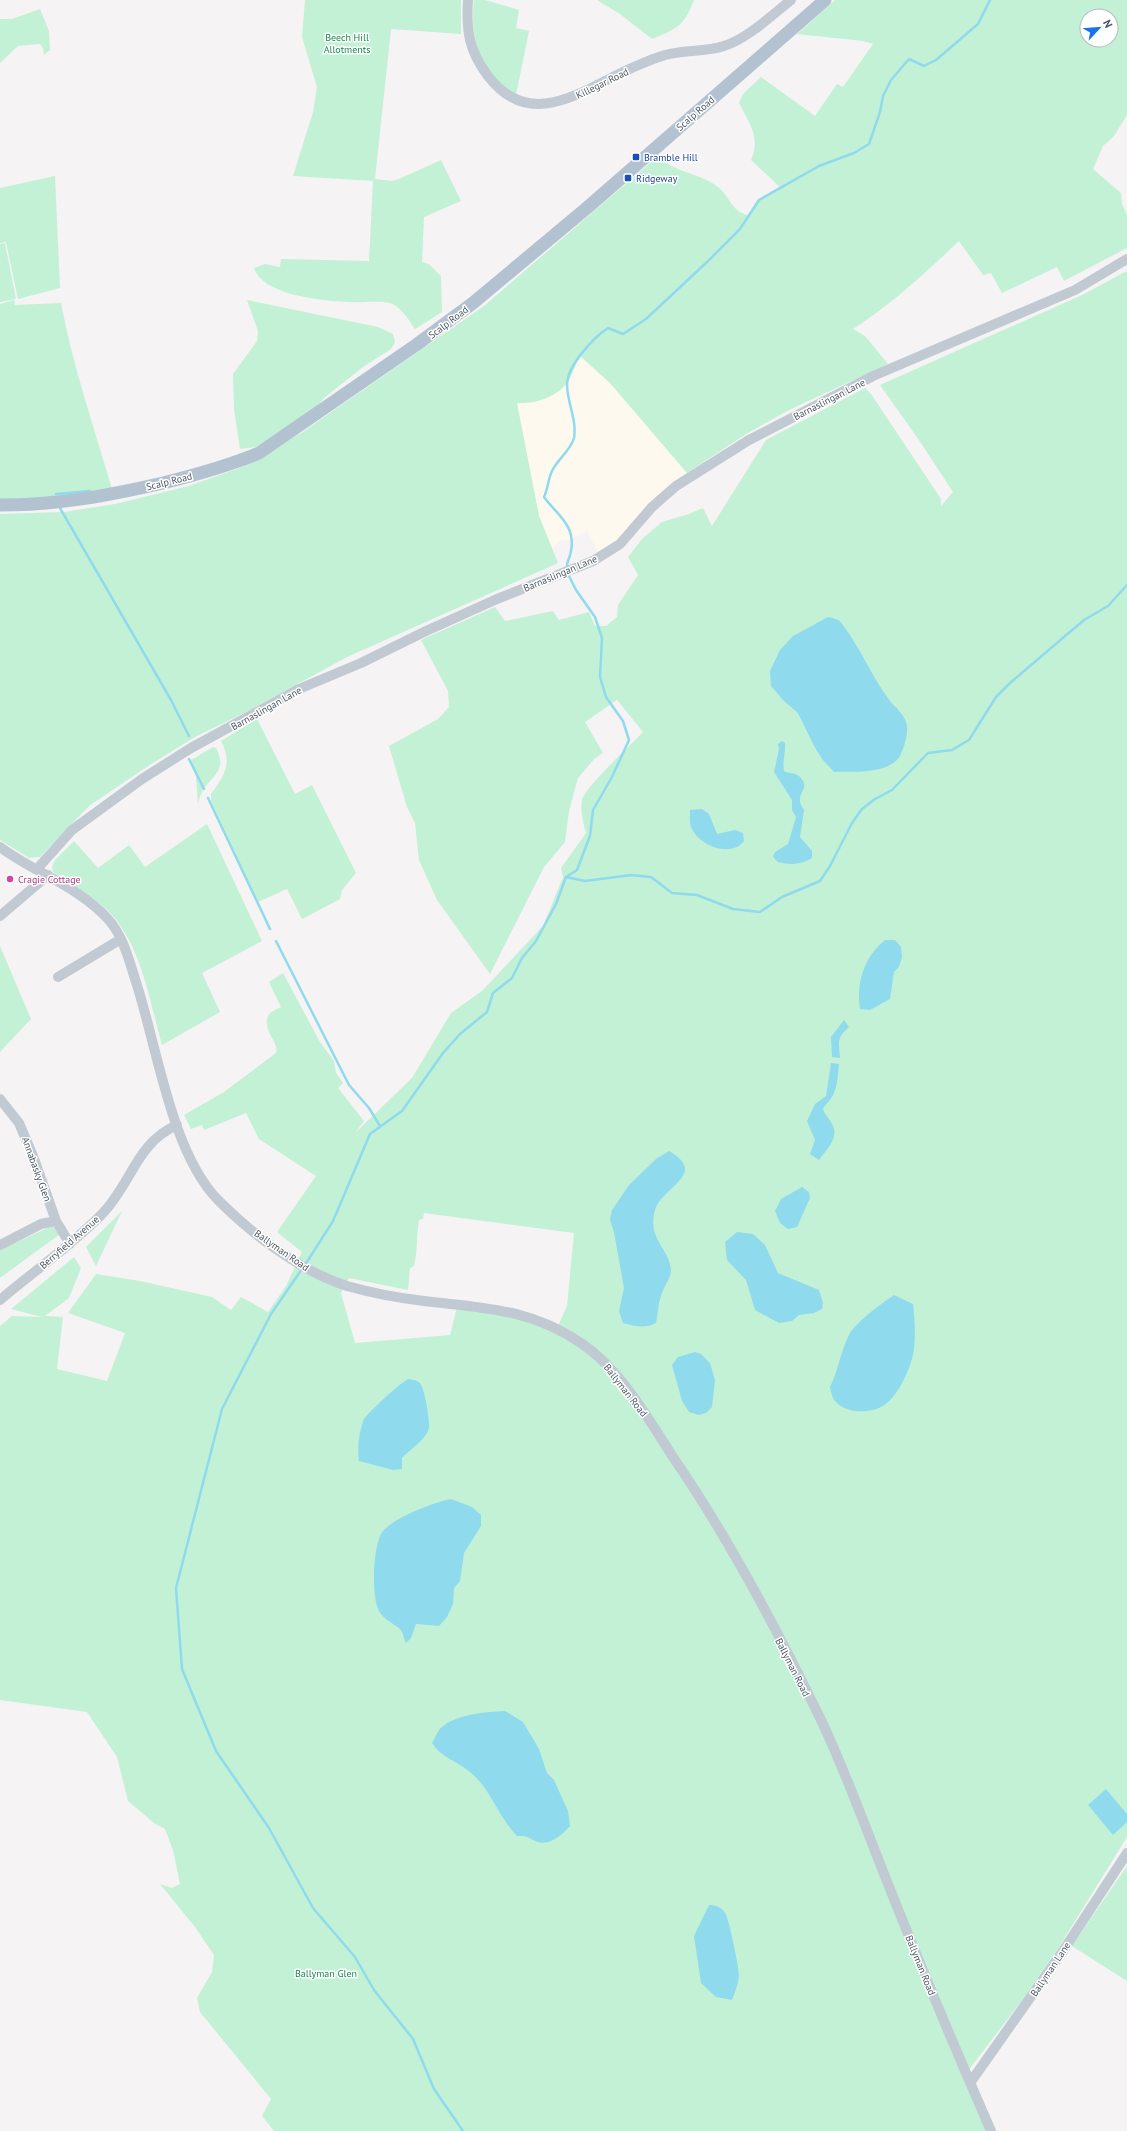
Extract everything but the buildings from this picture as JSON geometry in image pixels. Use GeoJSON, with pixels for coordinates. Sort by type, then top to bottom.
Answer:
{"type":"FeatureCollection","features":[{"type":"Feature","properties":{"kind":"main road","name":"Scalp Road"},"geometry":{"type":"LineString","coordinates":[[0,505],[66,502],[116,494],[182,478],[242,460],[259,453],[470,306],[593,202],[825,0]]}},
{"type":"Feature","properties":{"kind":"street","name":"Killegar Road"},"geometry":{"type":"LineString","coordinates":[[468,0],[467,23],[469,42],[485,73],[496,87],[508,97],[529,104],[548,104],[582,94],[625,71],[661,56],[724,46],[736,41],[791,0]]}},
{"type":"Feature","properties":{"kind":"street","name":"Barnaslingan Lane"},"geometry":{"type":"LineString","coordinates":[[37,869],[72,830],[142,779],[191,748],[298,689],[361,663],[426,631],[593,561],[620,544],[652,507],[676,486],[749,440],[873,376],[1075,290],[1127,259]]}},
{"type":"Feature","properties":{"kind":"street","name":"Ballyman Road"},"geometry":{"type":"LineString","coordinates":[[0,847],[48,875],[92,905],[109,920],[121,939],[147,1017],[168,1101],[192,1162],[205,1184],[216,1198],[261,1237],[290,1258],[316,1273],[347,1286],[422,1301],[485,1307],[526,1315],[556,1328],[584,1344],[608,1365],[638,1404],[711,1512],[822,1723],[991,2131]]}},
{"type":"Feature","properties":{"kind":"street"},"geometry":{"type":"LineString","coordinates":[[0,916],[48,875]]}},
{"type":"Feature","properties":{"kind":"street"},"geometry":{"type":"LineString","coordinates":[[58,977],[121,939]]}},
{"type":"Feature","properties":{"kind":"street","name":"Annabasky Glen"},"geometry":{"type":"LineString","coordinates":[[0,1099],[19,1123],[33,1156],[56,1221],[70,1244]]}},
{"type":"Feature","properties":{"kind":"street","name":"Berryfield Avenue"},"geometry":{"type":"LineString","coordinates":[[0,1300],[70,1244],[113,1202],[142,1153],[154,1138],[177,1125]]}},
{"type":"Feature","properties":{"kind":"street"},"geometry":{"type":"LineString","coordinates":[[0,1246],[41,1224],[56,1221]]}},
{"type":"Feature","properties":{"kind":"street","name":"Ballyman Lane"},"geometry":{"type":"LineString","coordinates":[[970,2083],[1062,1951],[1127,1853]]}},
{"type":"Feature","properties":{"kind":"shaded area"},"geometry":{"type":"Polygon","coordinates":[[[580,355],[610,383],[687,473],[671,485],[619,539],[598,553],[587,531],[569,540],[562,540],[552,548],[539,516],[517,403],[524,404],[538,401],[553,394],[567,383],[580,355]]]}},
{"type":"Feature","properties":{"kind":"green space","name":"Beech Hill Allotments"},"geometry":{"type":"Polygon","coordinates":[[[305,0],[461,0],[461,34],[391,29],[375,179],[392,181],[399,179],[441,160],[461,201],[424,217],[422,262],[429,264],[441,276],[442,312],[415,329],[401,310],[390,303],[326,300],[296,295],[269,285],[260,277],[254,268],[265,264],[280,267],[281,259],[369,261],[373,181],[293,176],[313,112],[317,87],[302,37],[305,0]]]}},
{"type":"Feature","properties":{"kind":"green space"},"geometry":{"type":"Polygon","coordinates":[[[474,0],[485,0],[519,10],[516,28],[529,31],[516,95],[504,87],[494,77],[486,67],[480,55],[474,28],[474,0]]]}},
{"type":"Feature","properties":{"kind":"green space"},"geometry":{"type":"Polygon","coordinates":[[[597,0],[694,0],[687,16],[679,26],[652,39],[620,14],[597,0]]]}},
{"type":"Feature","properties":{"kind":"green space"},"geometry":{"type":"Polygon","coordinates":[[[835,0],[1127,0],[1127,115],[1114,136],[1103,146],[1093,169],[1121,193],[1122,204],[1127,215],[1127,248],[1064,281],[1057,267],[1002,293],[991,273],[983,275],[959,241],[895,299],[853,329],[865,336],[888,364],[791,409],[746,434],[687,473],[610,383],[580,356],[569,380],[557,393],[537,401],[517,403],[539,516],[558,563],[347,657],[250,710],[195,737],[148,766],[89,806],[40,857],[29,858],[0,840],[0,514],[64,512],[115,504],[189,486],[242,467],[301,433],[484,306],[658,156],[671,166],[711,182],[723,192],[737,210],[749,216],[759,200],[781,188],[751,160],[755,144],[750,124],[739,103],[743,94],[761,77],[815,116],[837,84],[843,87],[873,44],[863,41],[797,34],[835,0]]]}},
{"type":"Feature","properties":{"kind":"green space"},"geometry":{"type":"Polygon","coordinates":[[[40,9],[49,31],[50,50],[44,55],[43,48],[40,44],[18,46],[0,63],[0,19],[12,19],[40,9]]]}},
{"type":"Feature","properties":{"kind":"green space"},"geometry":{"type":"Polygon","coordinates":[[[55,176],[60,288],[18,299],[6,242],[0,243],[0,188],[55,176]]]}},
{"type":"Feature","properties":{"kind":"green space"},"geometry":{"type":"Polygon","coordinates":[[[5,243],[16,299],[0,302],[0,244],[5,243]]]}},
{"type":"Feature","properties":{"kind":"green space","name":"Ballyman Glen"},"geometry":{"type":"Polygon","coordinates":[[[1127,271],[1127,1837],[1059,1947],[1020,2003],[964,2076],[987,2131],[274,2131],[262,2116],[271,2099],[200,2012],[197,1998],[212,1972],[214,1955],[195,1927],[160,1884],[172,1888],[180,1884],[173,1850],[165,1829],[154,1823],[128,1801],[117,1757],[87,1712],[0,1700],[0,1326],[12,1316],[42,1317],[11,1309],[74,1257],[81,1268],[69,1298],[45,1316],[63,1317],[57,1369],[107,1381],[125,1333],[68,1313],[96,1274],[140,1281],[212,1297],[231,1310],[241,1297],[268,1312],[286,1286],[302,1252],[277,1232],[316,1176],[259,1139],[246,1113],[204,1130],[202,1125],[191,1129],[184,1115],[224,1092],[276,1053],[276,1046],[268,1028],[267,1018],[274,1010],[281,1007],[269,982],[283,973],[320,1042],[334,1061],[336,1073],[343,1083],[338,1088],[364,1121],[355,1133],[412,1078],[451,1013],[482,991],[543,926],[563,877],[561,868],[586,833],[581,808],[582,800],[585,794],[600,776],[643,732],[617,700],[585,722],[603,753],[594,759],[578,778],[569,811],[565,842],[544,867],[490,974],[437,900],[419,860],[415,823],[407,807],[389,746],[438,719],[449,707],[448,691],[421,640],[495,607],[505,621],[553,611],[559,620],[589,612],[595,626],[606,626],[617,617],[618,605],[638,575],[628,557],[642,539],[662,522],[703,508],[712,526],[766,440],[865,388],[871,394],[941,499],[941,506],[953,492],[880,385],[1080,296],[1127,271]],[[424,1213],[423,1219],[419,1220],[417,1249],[414,1266],[410,1268],[408,1290],[349,1278],[341,1293],[355,1343],[450,1335],[457,1307],[558,1326],[567,1306],[574,1233],[424,1213]]]}},
{"type":"Feature","properties":{"kind":"green space"},"geometry":{"type":"Polygon","coordinates":[[[14,300],[15,305],[61,303],[78,374],[112,489],[74,496],[0,500],[0,304],[14,300]]]}},
{"type":"Feature","properties":{"kind":"green space"},"geometry":{"type":"Polygon","coordinates":[[[247,300],[378,327],[393,334],[395,342],[391,349],[363,367],[324,398],[315,409],[256,447],[240,449],[234,409],[233,374],[257,341],[258,331],[247,300]]]}},
{"type":"Feature","properties":{"kind":"green space"},"geometry":{"type":"Polygon","coordinates":[[[257,719],[295,794],[312,785],[356,873],[342,890],[340,899],[302,919],[287,889],[258,902],[211,801],[211,794],[220,782],[227,763],[225,749],[221,741],[257,719]]]}},
{"type":"Feature","properties":{"kind":"green space"},"geometry":{"type":"Polygon","coordinates":[[[213,747],[216,748],[219,756],[219,768],[202,792],[198,804],[196,776],[191,760],[213,747]]]}},
{"type":"Feature","properties":{"kind":"green space"},"geometry":{"type":"Polygon","coordinates":[[[207,824],[262,941],[202,973],[220,1012],[162,1045],[144,977],[131,944],[123,930],[113,916],[101,904],[58,876],[53,872],[52,867],[55,860],[74,841],[98,868],[129,845],[145,867],[207,824]]]}},
{"type":"Feature","properties":{"kind":"green space"},"geometry":{"type":"Polygon","coordinates":[[[0,946],[31,1019],[0,1052],[0,946]]]}},
{"type":"Feature","properties":{"kind":"green space"},"geometry":{"type":"Polygon","coordinates":[[[122,1211],[96,1266],[86,1247],[122,1211]]]}},
{"type":"Feature","properties":{"kind":"green space"},"geometry":{"type":"Polygon","coordinates":[[[52,1226],[60,1234],[0,1278],[0,1250],[52,1226]]]}},
{"type":"Feature","properties":{"kind":"green space"},"geometry":{"type":"Polygon","coordinates":[[[1127,1866],[1127,1981],[1072,1946],[1127,1866]]]}},
{"type":"Feature","properties":{"kind":"water"},"geometry":{"type":"Polygon","coordinates":[[[828,617],[838,620],[843,625],[884,692],[898,709],[906,722],[906,737],[900,756],[895,762],[879,769],[861,772],[834,772],[822,759],[814,746],[798,713],[784,701],[771,686],[770,671],[780,650],[793,636],[828,617]]]}},
{"type":"Feature","properties":{"kind":"water"},"geometry":{"type":"Polygon","coordinates":[[[782,741],[785,743],[783,764],[784,771],[799,776],[803,781],[804,788],[800,799],[804,810],[800,837],[812,851],[812,858],[795,864],[778,862],[773,857],[775,852],[788,844],[796,817],[792,810],[792,800],[774,772],[779,749],[778,744],[782,741]]]}},
{"type":"Feature","properties":{"kind":"water"},"geometry":{"type":"Polygon","coordinates":[[[702,809],[709,814],[717,834],[735,830],[743,833],[744,841],[732,849],[724,849],[716,848],[702,840],[696,835],[690,825],[690,810],[702,809]]]}},
{"type":"Feature","properties":{"kind":"water"},"geometry":{"type":"Polygon","coordinates":[[[885,940],[895,940],[901,947],[902,957],[899,967],[894,972],[890,999],[870,1010],[860,1009],[859,990],[863,971],[872,954],[885,940]]]}},
{"type":"Feature","properties":{"kind":"water"},"geometry":{"type":"Polygon","coordinates":[[[844,1020],[849,1027],[842,1034],[839,1041],[840,1058],[832,1057],[831,1037],[844,1020]]]}},
{"type":"Feature","properties":{"kind":"water"},"geometry":{"type":"Polygon","coordinates":[[[831,1063],[839,1064],[837,1083],[832,1098],[823,1108],[832,1124],[834,1134],[831,1144],[819,1160],[810,1154],[815,1140],[807,1121],[815,1104],[826,1096],[831,1063]]]}},
{"type":"Feature","properties":{"kind":"water"},"geometry":{"type":"Polygon","coordinates":[[[669,1151],[680,1159],[685,1167],[684,1174],[659,1202],[655,1210],[653,1220],[656,1236],[667,1255],[671,1273],[660,1299],[656,1323],[648,1326],[640,1326],[623,1323],[619,1311],[624,1288],[614,1232],[610,1220],[612,1210],[629,1185],[656,1159],[669,1151]]]}},
{"type":"Feature","properties":{"kind":"water"},"geometry":{"type":"Polygon","coordinates":[[[802,1187],[809,1192],[810,1198],[797,1227],[788,1229],[780,1223],[775,1211],[781,1199],[802,1187]]]}},
{"type":"Feature","properties":{"kind":"water"},"geometry":{"type":"Polygon","coordinates":[[[737,1232],[753,1234],[765,1245],[778,1273],[819,1290],[823,1303],[822,1309],[814,1313],[799,1315],[792,1321],[779,1323],[755,1310],[746,1280],[727,1260],[725,1242],[737,1232]]]}},
{"type":"Feature","properties":{"kind":"water"},"geometry":{"type":"Polygon","coordinates":[[[894,1295],[913,1304],[915,1343],[910,1365],[899,1389],[886,1404],[869,1411],[856,1411],[844,1408],[834,1400],[830,1387],[848,1337],[861,1320],[894,1295]]]}},
{"type":"Feature","properties":{"kind":"water"},"geometry":{"type":"Polygon","coordinates":[[[695,1352],[701,1354],[710,1363],[715,1380],[712,1407],[706,1413],[699,1415],[689,1412],[682,1401],[672,1365],[678,1357],[695,1352]]]}},
{"type":"Feature","properties":{"kind":"water"},"geometry":{"type":"Polygon","coordinates":[[[408,1379],[416,1380],[423,1388],[429,1420],[429,1428],[427,1432],[421,1441],[402,1458],[402,1469],[393,1470],[359,1461],[358,1451],[360,1431],[363,1421],[370,1412],[408,1379]]]}},
{"type":"Feature","properties":{"kind":"water"},"geometry":{"type":"Polygon","coordinates":[[[451,1499],[472,1507],[481,1515],[481,1526],[464,1553],[460,1581],[454,1588],[453,1604],[447,1617],[439,1626],[416,1624],[411,1638],[406,1643],[401,1630],[383,1617],[375,1599],[374,1570],[378,1541],[386,1528],[402,1517],[424,1507],[451,1499]]]}},
{"type":"Feature","properties":{"kind":"water"},"geometry":{"type":"Polygon","coordinates":[[[505,1711],[523,1722],[539,1749],[547,1773],[554,1780],[568,1811],[570,1826],[560,1836],[552,1841],[543,1843],[526,1837],[517,1836],[510,1828],[481,1783],[461,1766],[439,1752],[432,1743],[441,1728],[456,1719],[472,1714],[505,1711]]]}},
{"type":"Feature","properties":{"kind":"water"},"geometry":{"type":"Polygon","coordinates":[[[1106,1789],[1127,1814],[1127,1822],[1113,1835],[1088,1805],[1106,1789]]]}},
{"type":"Feature","properties":{"kind":"water"},"geometry":{"type":"Polygon","coordinates":[[[709,1905],[714,1905],[722,1909],[727,1917],[731,1933],[739,1976],[732,2000],[716,1997],[701,1983],[694,1936],[709,1905]]]}},
{"type":"Feature","properties":{"kind":"waterway"},"geometry":{"type":"LineString","coordinates":[[567,569],[571,551],[571,534],[564,521],[544,497],[552,471],[570,447],[574,438],[575,431],[567,384],[568,377],[576,361],[595,338],[608,328],[623,334],[646,319],[740,229],[759,200],[819,166],[854,153],[869,144],[880,112],[883,96],[891,80],[909,59],[924,66],[936,60],[978,24],[990,0]]}},
{"type":"Feature","properties":{"kind":"waterway"},"geometry":{"type":"LineString","coordinates":[[56,494],[90,491]]}},
{"type":"Feature","properties":{"kind":"waterway"},"geometry":{"type":"LineString","coordinates":[[60,508],[171,700],[189,736]]}},
{"type":"Feature","properties":{"kind":"waterway"},"geometry":{"type":"LineString","coordinates":[[305,1265],[333,1221],[370,1134],[402,1111],[443,1053],[460,1034],[487,1012],[493,993],[512,978],[522,958],[536,941],[556,904],[566,877],[577,870],[590,836],[593,810],[612,777],[629,740],[623,721],[606,697],[600,677],[602,638],[595,617],[576,590],[568,574]]}},
{"type":"Feature","properties":{"kind":"waterway"},"geometry":{"type":"LineString","coordinates":[[566,877],[585,881],[631,875],[651,877],[672,893],[697,895],[733,909],[760,912],[782,897],[820,881],[830,866],[852,823],[862,809],[875,799],[892,790],[928,753],[952,750],[969,740],[996,697],[1010,683],[1084,620],[1108,606],[1127,585]]}},
{"type":"Feature","properties":{"kind":"waterway"},"geometry":{"type":"LineString","coordinates":[[189,759],[204,789]]}},
{"type":"Feature","properties":{"kind":"waterway"},"geometry":{"type":"LineString","coordinates":[[208,798],[270,929]]}},
{"type":"Feature","properties":{"kind":"waterway"},"geometry":{"type":"LineString","coordinates":[[276,941],[349,1085],[369,1108],[380,1126]]}},
{"type":"Feature","properties":{"kind":"waterway"},"geometry":{"type":"LineString","coordinates":[[302,1269],[271,1314],[222,1409],[176,1588],[182,1669],[216,1751],[269,1828],[313,1908],[355,1957],[374,1990],[413,2039],[434,2089],[463,2131]]}},
{"type":"Feature","properties":{"kind":"place","name":"Bramble Hill"},"geometry":{"type":"Point","coordinates":[636,157]}},
{"type":"Feature","properties":{"kind":"place","name":"Ridgeway"},"geometry":{"type":"Point","coordinates":[628,178]}},
{"type":"Feature","properties":{"kind":"place","name":"Cragie Cottage"},"geometry":{"type":"Point","coordinates":[10,879]}}]}
